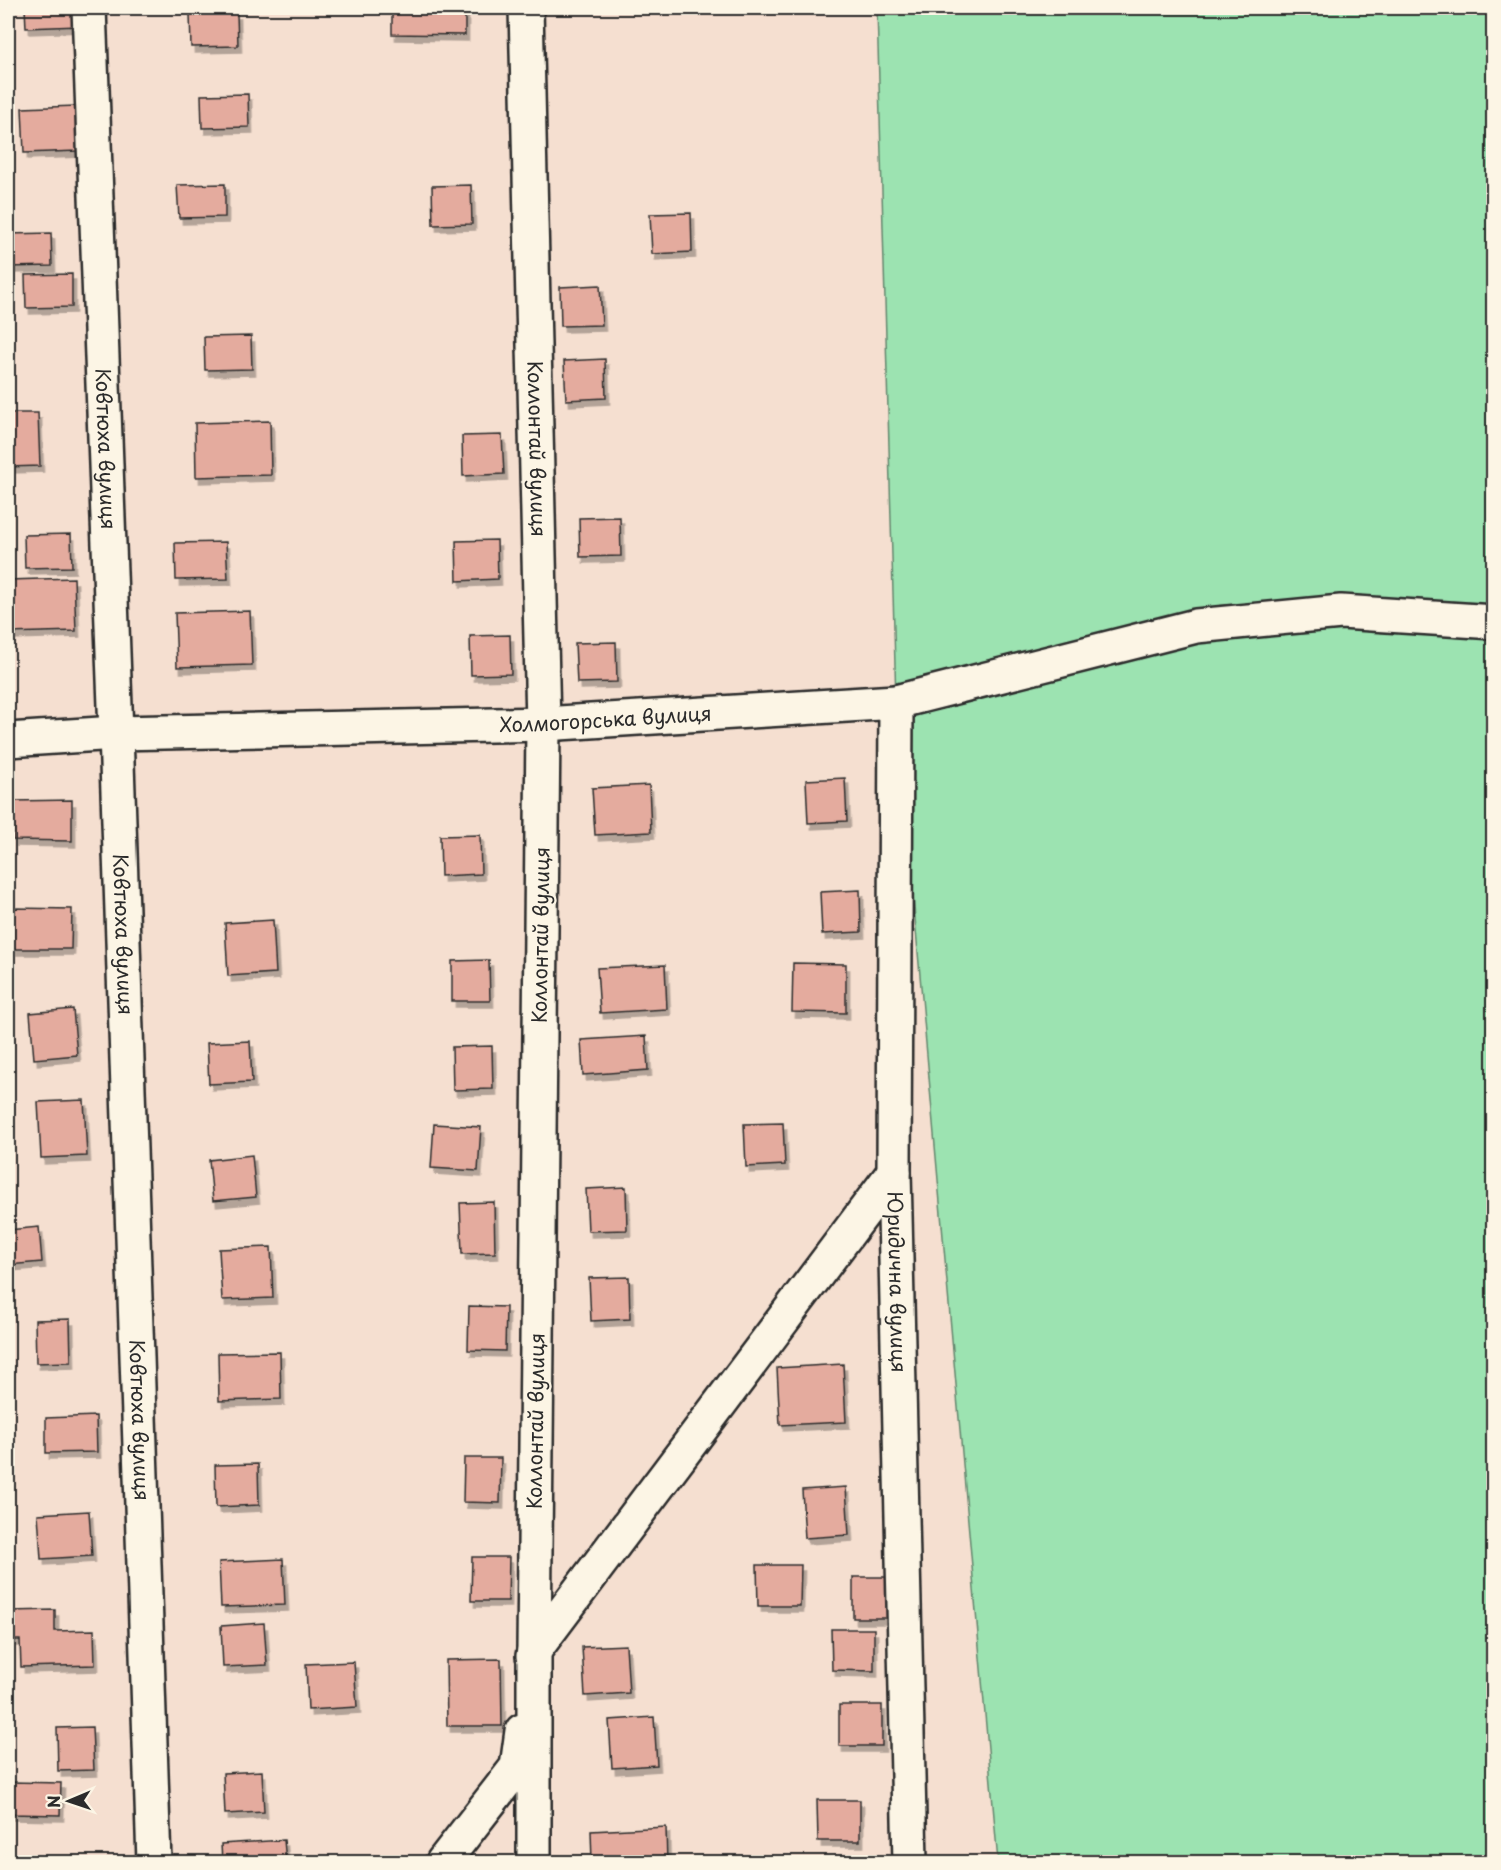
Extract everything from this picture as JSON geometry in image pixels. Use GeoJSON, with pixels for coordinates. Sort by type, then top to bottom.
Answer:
{"type":"FeatureCollection","features":[{"type":"Feature","properties":{"kind":"street","name":"Ковтюха вулиця"},"geometry":{"type":"LineString","coordinates":[[89,8],[154,1863]]}},
{"type":"Feature","properties":{"kind":"street","name":"Коллонтай вулиця"},"geometry":{"type":"LineString","coordinates":[[526,8],[543,724],[534,1863]]}},
{"type":"Feature","properties":{"kind":"street","name":"Холмогорська вулиця"},"geometry":{"type":"LineString","coordinates":[[8,740],[116,733],[543,724],[897,702],[1196,626],[1341,612],[1494,622]]}},
{"type":"Feature","properties":{"kind":"street","name":"Юридична вулиця"},"geometry":{"type":"LineString","coordinates":[[897,702],[894,1172],[910,1863]]}},
{"type":"Feature","properties":{"kind":"street"},"geometry":{"type":"LineString","coordinates":[[443,1863],[517,1767],[534,1651],[894,1172]]}},
{"type":"Feature","properties":{"kind":"green space"},"geometry":{"type":"Polygon","coordinates":[[[877,8],[1493,8],[1493,1862],[998,1862],[896,702],[877,8]]]}},
{"type":"Feature","properties":{"kind":"building"},"geometry":{"type":"Polygon","coordinates":[[[25,8],[80,8],[80,26],[26,28],[25,8]]]}},
{"type":"Feature","properties":{"kind":"building"},"geometry":{"type":"Polygon","coordinates":[[[392,8],[465,8],[465,35],[392,34],[392,8]]]}},
{"type":"Feature","properties":{"kind":"building"},"geometry":{"type":"Polygon","coordinates":[[[237,13],[238,46],[191,47],[190,14],[237,13]]]}},
{"type":"Feature","properties":{"kind":"building"},"geometry":{"type":"Polygon","coordinates":[[[248,94],[249,127],[202,128],[201,95],[248,94]]]}},
{"type":"Feature","properties":{"kind":"building"},"geometry":{"type":"Polygon","coordinates":[[[76,106],[78,151],[24,153],[22,108],[76,106]]]}},
{"type":"Feature","properties":{"kind":"building"},"geometry":{"type":"Polygon","coordinates":[[[225,184],[225,217],[179,218],[177,185],[225,184]]]}},
{"type":"Feature","properties":{"kind":"building"},"geometry":{"type":"Polygon","coordinates":[[[471,185],[472,224],[433,225],[432,186],[471,185]]]}},
{"type":"Feature","properties":{"kind":"building"},"geometry":{"type":"Polygon","coordinates":[[[691,213],[692,252],[652,254],[650,214],[691,213]]]}},
{"type":"Feature","properties":{"kind":"building"},"geometry":{"type":"Polygon","coordinates":[[[51,233],[52,266],[8,267],[8,234],[51,233]]]}},
{"type":"Feature","properties":{"kind":"building"},"geometry":{"type":"Polygon","coordinates":[[[72,274],[72,307],[26,308],[25,275],[72,274]]]}},
{"type":"Feature","properties":{"kind":"building"},"geometry":{"type":"Polygon","coordinates":[[[600,285],[602,325],[561,326],[560,287],[600,285]]]}},
{"type":"Feature","properties":{"kind":"building"},"geometry":{"type":"Polygon","coordinates":[[[251,336],[252,369],[205,370],[204,337],[251,336]]]}},
{"type":"Feature","properties":{"kind":"building"},"geometry":{"type":"Polygon","coordinates":[[[605,359],[606,398],[566,400],[564,361],[605,359]]]}},
{"type":"Feature","properties":{"kind":"building"},"geometry":{"type":"Polygon","coordinates":[[[8,413],[38,413],[40,466],[8,467],[8,413]]]}},
{"type":"Feature","properties":{"kind":"building"},"geometry":{"type":"Polygon","coordinates":[[[270,421],[271,475],[196,477],[195,423],[270,421]]]}},
{"type":"Feature","properties":{"kind":"building"},"geometry":{"type":"Polygon","coordinates":[[[502,435],[504,474],[463,476],[462,436],[502,435]]]}},
{"type":"Feature","properties":{"kind":"building"},"geometry":{"type":"Polygon","coordinates":[[[620,517],[621,556],[580,557],[579,518],[620,517]]]}},
{"type":"Feature","properties":{"kind":"building"},"geometry":{"type":"Polygon","coordinates":[[[71,534],[72,567],[25,568],[24,535],[71,534]]]}},
{"type":"Feature","properties":{"kind":"building"},"geometry":{"type":"Polygon","coordinates":[[[497,540],[498,579],[457,581],[456,541],[497,540]]]}},
{"type":"Feature","properties":{"kind":"building"},"geometry":{"type":"Polygon","coordinates":[[[226,542],[228,579],[176,580],[175,543],[226,542]]]}},
{"type":"Feature","properties":{"kind":"building"},"geometry":{"type":"Polygon","coordinates":[[[74,578],[76,631],[8,633],[8,580],[74,578]]]}},
{"type":"Feature","properties":{"kind":"building"},"geometry":{"type":"Polygon","coordinates":[[[250,611],[252,665],[177,667],[175,613],[250,611]]]}},
{"type":"Feature","properties":{"kind":"building"},"geometry":{"type":"Polygon","coordinates":[[[510,635],[511,674],[471,675],[470,636],[510,635]]]}},
{"type":"Feature","properties":{"kind":"building"},"geometry":{"type":"Polygon","coordinates":[[[616,642],[617,682],[577,683],[575,643],[616,642]]]}},
{"type":"Feature","properties":{"kind":"building"},"geometry":{"type":"Polygon","coordinates":[[[845,778],[847,821],[808,823],[806,780],[845,778]]]}},
{"type":"Feature","properties":{"kind":"building"},"geometry":{"type":"Polygon","coordinates":[[[649,785],[651,832],[595,835],[592,788],[649,785]]]}},
{"type":"Feature","properties":{"kind":"building"},"geometry":{"type":"Polygon","coordinates":[[[72,800],[72,841],[13,840],[13,801],[72,800]]]}},
{"type":"Feature","properties":{"kind":"building"},"geometry":{"type":"Polygon","coordinates":[[[480,835],[481,874],[441,876],[440,836],[480,835]]]}},
{"type":"Feature","properties":{"kind":"building"},"geometry":{"type":"Polygon","coordinates":[[[860,890],[861,932],[822,934],[820,892],[860,890]]]}},
{"type":"Feature","properties":{"kind":"building"},"geometry":{"type":"Polygon","coordinates":[[[13,908],[72,909],[71,949],[13,949],[13,908]]]}},
{"type":"Feature","properties":{"kind":"building"},"geometry":{"type":"Polygon","coordinates":[[[273,920],[276,973],[228,976],[225,923],[273,920]]]}},
{"type":"Feature","properties":{"kind":"building"},"geometry":{"type":"Polygon","coordinates":[[[489,960],[490,1001],[452,1001],[452,961],[489,960]]]}},
{"type":"Feature","properties":{"kind":"building"},"geometry":{"type":"Polygon","coordinates":[[[793,963],[846,964],[846,1013],[792,1012],[793,963]]]}},
{"type":"Feature","properties":{"kind":"building"},"geometry":{"type":"Polygon","coordinates":[[[665,965],[667,1009],[600,1013],[597,968],[665,965]]]}},
{"type":"Feature","properties":{"kind":"building"},"geometry":{"type":"Polygon","coordinates":[[[73,1009],[77,1055],[34,1059],[30,1013],[73,1009]]]}},
{"type":"Feature","properties":{"kind":"building"},"geometry":{"type":"Polygon","coordinates":[[[646,1036],[648,1070],[583,1075],[581,1040],[646,1036]]]}},
{"type":"Feature","properties":{"kind":"building"},"geometry":{"type":"Polygon","coordinates":[[[250,1041],[252,1082],[209,1084],[207,1043],[250,1041]]]}},
{"type":"Feature","properties":{"kind":"building"},"geometry":{"type":"Polygon","coordinates":[[[492,1046],[493,1089],[453,1090],[452,1047],[492,1046]]]}},
{"type":"Feature","properties":{"kind":"building"},"geometry":{"type":"Polygon","coordinates":[[[84,1100],[87,1156],[41,1158],[38,1102],[84,1100]]]}},
{"type":"Feature","properties":{"kind":"building"},"geometry":{"type":"Polygon","coordinates":[[[783,1123],[785,1165],[746,1167],[744,1124],[783,1123]]]}},
{"type":"Feature","properties":{"kind":"building"},"geometry":{"type":"Polygon","coordinates":[[[434,1124],[481,1127],[478,1171],[431,1168],[434,1124]]]}},
{"type":"Feature","properties":{"kind":"building"},"geometry":{"type":"Polygon","coordinates":[[[252,1155],[256,1197],[213,1201],[209,1160],[252,1155]]]}},
{"type":"Feature","properties":{"kind":"building"},"geometry":{"type":"Polygon","coordinates":[[[626,1187],[627,1230],[588,1231],[586,1189],[626,1187]]]}},
{"type":"Feature","properties":{"kind":"building"},"geometry":{"type":"Polygon","coordinates":[[[494,1202],[495,1253],[462,1254],[460,1203],[494,1202]]]}},
{"type":"Feature","properties":{"kind":"building"},"geometry":{"type":"Polygon","coordinates":[[[39,1227],[42,1262],[8,1265],[8,1230],[39,1227]]]}},
{"type":"Feature","properties":{"kind":"building"},"geometry":{"type":"Polygon","coordinates":[[[271,1247],[273,1298],[222,1300],[219,1249],[271,1247]]]}},
{"type":"Feature","properties":{"kind":"building"},"geometry":{"type":"Polygon","coordinates":[[[629,1277],[630,1319],[591,1321],[589,1278],[629,1277]]]}},
{"type":"Feature","properties":{"kind":"building"},"geometry":{"type":"Polygon","coordinates":[[[469,1306],[506,1307],[505,1351],[468,1350],[469,1306]]]}},
{"type":"Feature","properties":{"kind":"building"},"geometry":{"type":"Polygon","coordinates":[[[70,1319],[71,1362],[36,1363],[35,1320],[70,1319]]]}},
{"type":"Feature","properties":{"kind":"building"},"geometry":{"type":"Polygon","coordinates":[[[280,1352],[281,1399],[219,1401],[218,1353],[280,1352]]]}},
{"type":"Feature","properties":{"kind":"building"},"geometry":{"type":"Polygon","coordinates":[[[843,1364],[846,1422],[780,1425],[777,1368],[843,1364]]]}},
{"type":"Feature","properties":{"kind":"building"},"geometry":{"type":"Polygon","coordinates":[[[96,1416],[97,1452],[46,1453],[46,1418],[96,1416]]]}},
{"type":"Feature","properties":{"kind":"building"},"geometry":{"type":"Polygon","coordinates":[[[464,1458],[501,1458],[500,1503],[463,1502],[464,1458]]]}},
{"type":"Feature","properties":{"kind":"building"},"geometry":{"type":"Polygon","coordinates":[[[258,1464],[259,1505],[216,1507],[215,1465],[258,1464]]]}},
{"type":"Feature","properties":{"kind":"building"},"geometry":{"type":"Polygon","coordinates":[[[846,1487],[849,1535],[805,1538],[802,1490],[846,1487]]]}},
{"type":"Feature","properties":{"kind":"building"},"geometry":{"type":"Polygon","coordinates":[[[89,1511],[92,1556],[41,1559],[38,1514],[89,1511]]]}},
{"type":"Feature","properties":{"kind":"building"},"geometry":{"type":"Polygon","coordinates":[[[472,1557],[509,1557],[508,1601],[471,1601],[472,1557]]]}},
{"type":"Feature","properties":{"kind":"building"},"geometry":{"type":"Polygon","coordinates":[[[283,1559],[285,1605],[221,1607],[219,1562],[283,1559]]]}},
{"type":"Feature","properties":{"kind":"building"},"geometry":{"type":"Polygon","coordinates":[[[757,1565],[801,1565],[800,1606],[758,1606],[757,1565]]]}},
{"type":"Feature","properties":{"kind":"building"},"geometry":{"type":"Polygon","coordinates":[[[853,1577],[896,1577],[896,1618],[853,1618],[853,1577]]]}},
{"type":"Feature","properties":{"kind":"building"},"geometry":{"type":"Polygon","coordinates":[[[55,1610],[55,1631],[94,1630],[95,1665],[21,1667],[20,1640],[8,1640],[8,1611],[55,1610]]]}},
{"type":"Feature","properties":{"kind":"building"},"geometry":{"type":"Polygon","coordinates":[[[264,1623],[267,1665],[223,1667],[221,1626],[264,1623]]]}},
{"type":"Feature","properties":{"kind":"building"},"geometry":{"type":"Polygon","coordinates":[[[831,1629],[874,1629],[874,1671],[832,1670],[831,1629]]]}},
{"type":"Feature","properties":{"kind":"building"},"geometry":{"type":"Polygon","coordinates":[[[626,1645],[629,1693],[585,1696],[582,1647],[626,1645]]]}},
{"type":"Feature","properties":{"kind":"building"},"geometry":{"type":"Polygon","coordinates":[[[501,1659],[502,1726],[447,1726],[446,1660],[501,1659]]]}},
{"type":"Feature","properties":{"kind":"building"},"geometry":{"type":"Polygon","coordinates":[[[354,1662],[357,1707],[308,1710],[306,1664],[354,1662]]]}},
{"type":"Feature","properties":{"kind":"building"},"geometry":{"type":"Polygon","coordinates":[[[839,1705],[882,1705],[882,1746],[839,1746],[839,1705]]]}},
{"type":"Feature","properties":{"kind":"building"},"geometry":{"type":"Polygon","coordinates":[[[654,1717],[657,1765],[612,1768],[609,1720],[654,1717]]]}},
{"type":"Feature","properties":{"kind":"building"},"geometry":{"type":"Polygon","coordinates":[[[92,1727],[94,1770],[58,1771],[57,1728],[92,1727]]]}},
{"type":"Feature","properties":{"kind":"building"},"geometry":{"type":"Polygon","coordinates":[[[262,1771],[264,1812],[225,1814],[223,1773],[262,1771]]]}},
{"type":"Feature","properties":{"kind":"building"},"geometry":{"type":"Polygon","coordinates":[[[10,1782],[61,1783],[60,1815],[10,1814],[10,1782]]]}},
{"type":"Feature","properties":{"kind":"building"},"geometry":{"type":"Polygon","coordinates":[[[817,1800],[860,1800],[860,1841],[818,1841],[817,1800]]]}},
{"type":"Feature","properties":{"kind":"building"},"geometry":{"type":"Polygon","coordinates":[[[666,1827],[667,1862],[592,1862],[591,1831],[666,1827]]]}},
{"type":"Feature","properties":{"kind":"building"},"geometry":{"type":"Polygon","coordinates":[[[284,1840],[286,1862],[222,1862],[221,1844],[284,1840]]]}}]}
